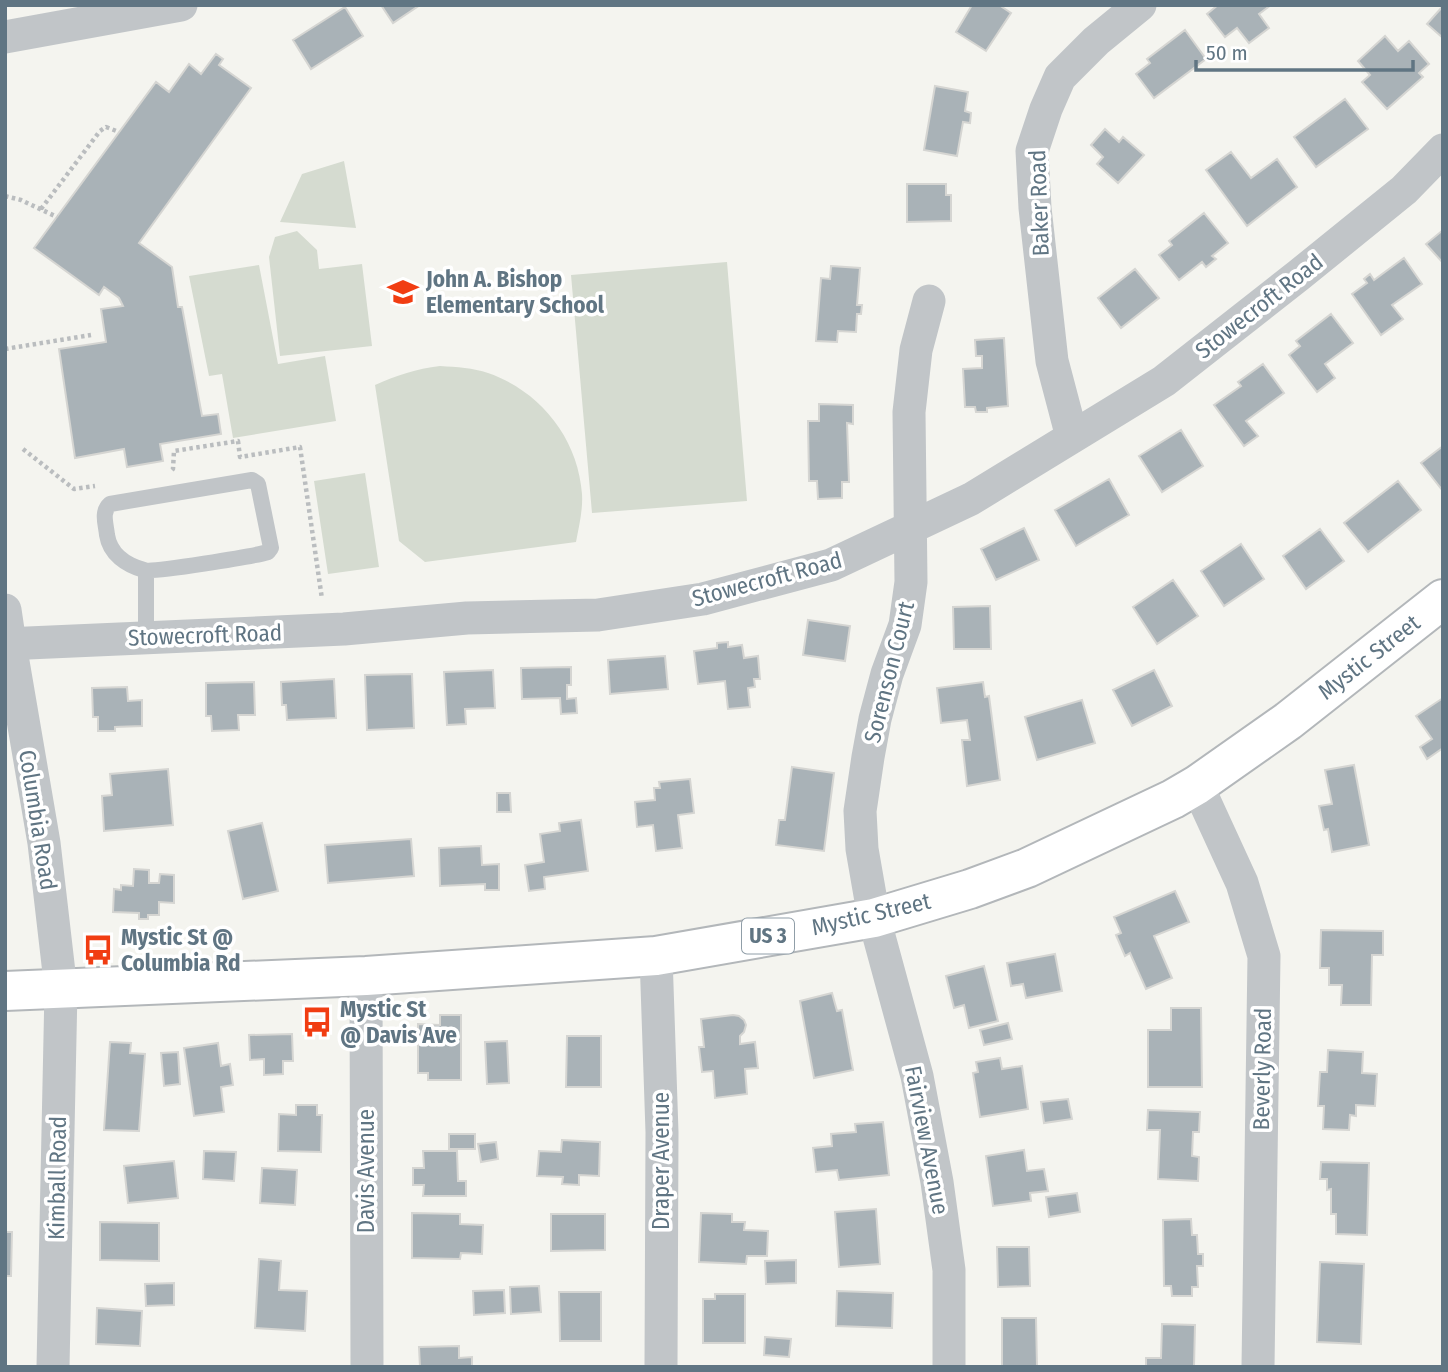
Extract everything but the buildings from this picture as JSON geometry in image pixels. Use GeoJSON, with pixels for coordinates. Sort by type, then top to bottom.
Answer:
{"type":"FeatureCollection","features":[{"type":"Feature","properties":{"kind":"highway","name":"Mystic Street"},"geometry":{"type":"LineString","coordinates":[[5,991],[366,976],[656,956],[874,918],[1027,868],[1197,785],[1288,721],[1443,599]]}},
{"type":"Feature","properties":{"kind":"street"},"geometry":{"type":"LineString","coordinates":[[5,37],[181,5]]}},
{"type":"Feature","properties":{"kind":"street","name":"Baker Road"},"geometry":{"type":"LineString","coordinates":[[1072,437],[1052,361],[1035,208],[1032,150],[1060,77],[1096,41],[1140,5]]}},
{"type":"Feature","properties":{"kind":"street","name":"Stowecroft Road"},"geometry":{"type":"LineString","coordinates":[[7,644],[344,629],[467,618],[597,615],[703,598],[831,565],[971,499],[1164,381],[1404,190],[1443,150]]}},
{"type":"Feature","properties":{"kind":"street","name":"Sorenson Court"},"geometry":{"type":"LineString","coordinates":[[874,918],[862,849],[860,811],[875,719],[887,674],[905,625],[911,582],[909,412],[916,349],[929,301]]}},
{"type":"Feature","properties":{"kind":"street","name":"Columbia Road"},"geometry":{"type":"LineString","coordinates":[[5,610],[7,644],[44,843],[61,990]]}},
{"type":"Feature","properties":{"kind":"street","name":"Beverly Road"},"geometry":{"type":"LineString","coordinates":[[1197,785],[1242,883],[1264,956],[1258,1367]]}},
{"type":"Feature","properties":{"kind":"street","name":"Fairview Avenue"},"geometry":{"type":"LineString","coordinates":[[874,918],[917,1076],[937,1182],[949,1270],[949,1367]]}},
{"type":"Feature","properties":{"kind":"street","name":"Draper Avenue"},"geometry":{"type":"LineString","coordinates":[[656,956],[662,1132],[661,1367]]}},
{"type":"Feature","properties":{"kind":"street","name":"Davis Avenue"},"geometry":{"type":"LineString","coordinates":[[366,976],[367,1367]]}},
{"type":"Feature","properties":{"kind":"street","name":"Kimball Road"},"geometry":{"type":"LineString","coordinates":[[53,1367],[61,990]]}},
{"type":"Feature","properties":{"kind":"lane"},"geometry":{"type":"LineString","coordinates":[[252,480],[258,484],[270,550],[262,554],[146,572],[119,558],[111,549],[105,513],[107,506],[252,480]]}},
{"type":"Feature","properties":{"kind":"lane"},"geometry":{"type":"LineString","coordinates":[[146,572],[146,637]]}},
{"type":"Feature","properties":{"kind":"path"},"geometry":{"type":"LineString","coordinates":[[41,209],[100,131],[106,127],[119,132]]}},
{"type":"Feature","properties":{"kind":"path"},"geometry":{"type":"LineString","coordinates":[[5,196],[21,200],[57,217]]}},
{"type":"Feature","properties":{"kind":"path"},"geometry":{"type":"LineString","coordinates":[[5,349],[91,335]]}},
{"type":"Feature","properties":{"kind":"shaded area"},"geometry":{"type":"Polygon","coordinates":[[[344,161],[356,228],[280,222],[302,174],[344,161]]]}},
{"type":"Feature","properties":{"kind":"shaded area"},"geometry":{"type":"Polygon","coordinates":[[[297,231],[317,250],[319,269],[362,264],[372,346],[280,356],[269,257],[275,237],[297,231]]]}},
{"type":"Feature","properties":{"kind":"shaded area"},"geometry":{"type":"Polygon","coordinates":[[[727,262],[747,501],[592,513],[571,275],[727,262]]]}},
{"type":"Feature","properties":{"kind":"shaded area"},"geometry":{"type":"Polygon","coordinates":[[[259,265],[278,364],[325,356],[336,421],[233,438],[222,374],[209,376],[189,276],[259,265]]]}},
{"type":"Feature","properties":{"kind":"shaded area"},"geometry":{"type":"Polygon","coordinates":[[[440,366],[477,370],[507,381],[540,404],[553,419],[573,454],[579,473],[582,506],[576,542],[425,562],[399,541],[375,385],[407,373],[440,366]]]}},
{"type":"Feature","properties":{"kind":"shaded area"},"geometry":{"type":"Polygon","coordinates":[[[365,473],[379,567],[328,574],[314,481],[365,473]]]}},
{"type":"Feature","properties":{"kind":"place","name":"John A. Bishop Elementary School"},"geometry":{"type":"Point","coordinates":[403,292]}},
{"type":"Feature","properties":{"kind":"place","name":"Mystic St @ Columbia Rd"},"geometry":{"type":"Point","coordinates":[98,950]}},
{"type":"Feature","properties":{"kind":"place","name":"Mystic St @ Davis Ave"},"geometry":{"type":"Point","coordinates":[317,1022]}}]}
